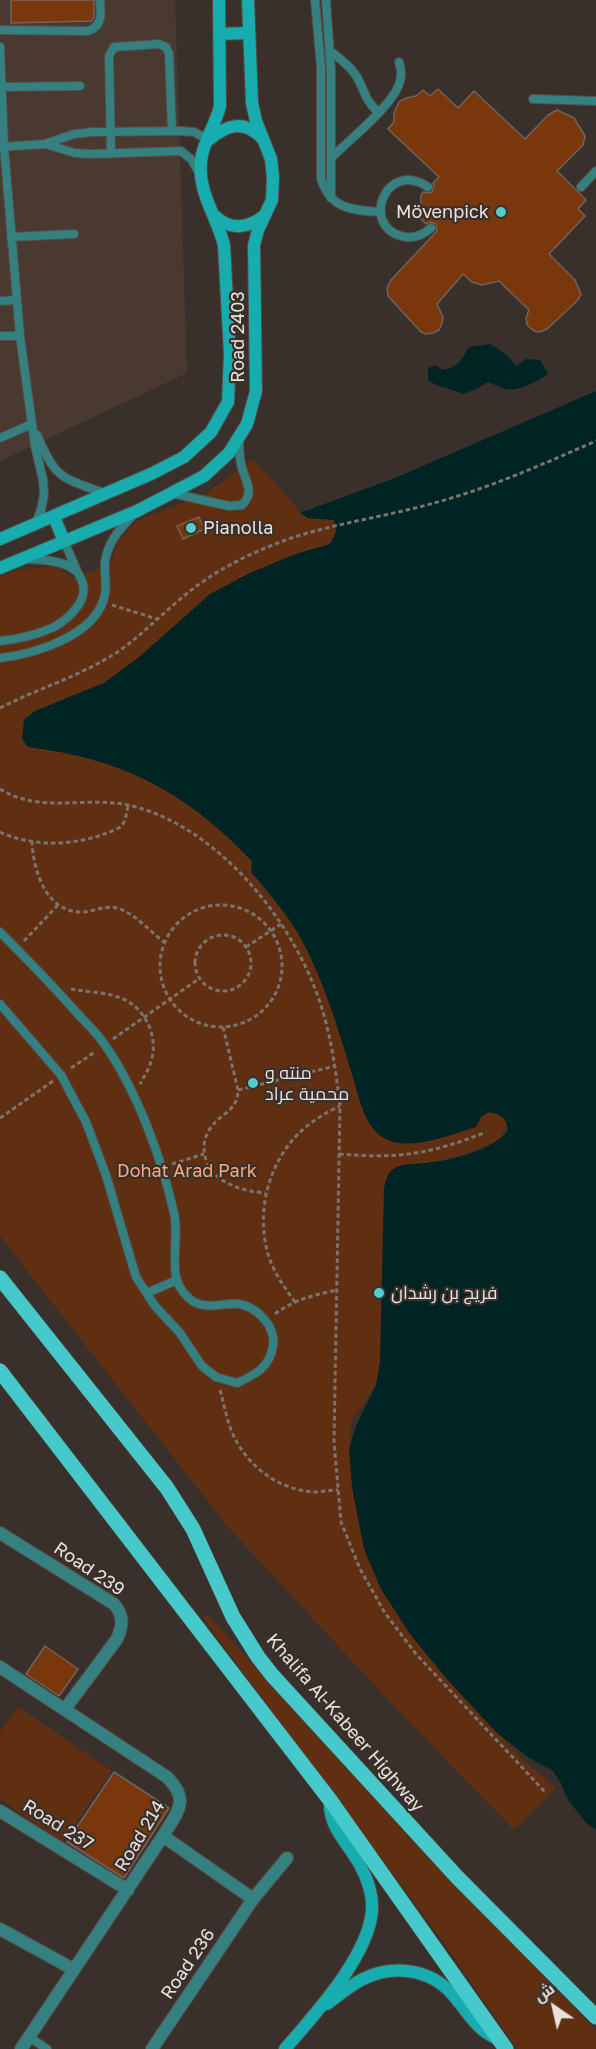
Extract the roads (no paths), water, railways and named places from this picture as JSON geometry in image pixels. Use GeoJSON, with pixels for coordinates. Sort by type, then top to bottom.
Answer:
{"type":"FeatureCollection","features":[{"type":"Feature","properties":{"kind":"main road","name":"Road 2403"},"geometry":{"type":"LineString","coordinates":[[0,539],[106,494],[184,457],[211,432],[228,402],[230,354],[224,245],[219,228],[204,197],[200,177],[202,154],[220,106],[219,0]]}},
{"type":"Feature","properties":{"kind":"main road","name":"Road 2403"},"geometry":{"type":"LineString","coordinates":[[0,568],[137,511],[204,476],[229,453],[247,424],[256,391],[254,245],[258,230],[272,200],[273,177],[266,141],[256,121],[252,103],[248,0]]}},
{"type":"Feature","properties":{"kind":"main road"},"geometry":{"type":"LineString","coordinates":[[219,34],[249,33]]}},
{"type":"Feature","properties":{"kind":"main road"},"geometry":{"type":"LineString","coordinates":[[209,140],[222,129],[238,125],[254,130],[266,141]]}},
{"type":"Feature","properties":{"kind":"main road"},"geometry":{"type":"LineString","coordinates":[[210,211],[222,222],[237,227],[253,224],[266,214]]}},
{"type":"Feature","properties":{"kind":"main road"},"geometry":{"type":"LineString","coordinates":[[54,517],[64,541]]}},
{"type":"Feature","properties":{"kind":"main road","name":"Khalifa Al-Kabeer Highway"},"geometry":{"type":"LineString","coordinates":[[3,1281],[167,1488],[193,1530],[233,1617],[265,1666],[457,1877],[596,2017]]}},
{"type":"Feature","properties":{"kind":"main road"},"geometry":{"type":"LineString","coordinates":[[0,1371],[330,1800],[503,2045]]}},
{"type":"Feature","properties":{"kind":"main road"},"geometry":{"type":"LineString","coordinates":[[292,2047],[354,1959],[362,1944],[372,1911],[367,1880],[334,1826],[330,1812],[330,1800]]}},
{"type":"Feature","properties":{"kind":"main road"},"geometry":{"type":"LineString","coordinates":[[319,2010],[362,1980],[386,1971],[412,1971],[446,1987],[476,2025],[503,2045]]}},
{"type":"Feature","properties":{"kind":"street","name":"Road 239"},"geometry":{"type":"LineString","coordinates":[[0,1533],[114,1604],[122,1618],[117,1639],[65,1709]]}},
{"type":"Feature","properties":{"kind":"street","name":"Road 214"},"geometry":{"type":"LineString","coordinates":[[0,1667],[167,1777],[180,1798],[181,1807],[21,2049]]}},
{"type":"Feature","properties":{"kind":"street","name":"Road 237"},"geometry":{"type":"LineString","coordinates":[[0,1810],[128,1890]]}},
{"type":"Feature","properties":{"kind":"street"},"geometry":{"type":"LineString","coordinates":[[163,1836],[253,1899]]}},
{"type":"Feature","properties":{"kind":"street","name":"Road 236"},"geometry":{"type":"LineString","coordinates":[[152,2049],[253,1899],[286,1858]]}},
{"type":"Feature","properties":{"kind":"street"},"geometry":{"type":"LineString","coordinates":[[0,1929],[73,1970]]}},
{"type":"Feature","properties":{"kind":"lane"},"geometry":{"type":"LineString","coordinates":[[0,30],[88,31],[98,26],[100,22],[100,0]]}},
{"type":"Feature","properties":{"kind":"lane"},"geometry":{"type":"LineString","coordinates":[[315,0],[321,67],[321,179],[331,198],[350,209],[381,212]]}},
{"type":"Feature","properties":{"kind":"lane"},"geometry":{"type":"LineString","coordinates":[[326,0],[332,37],[330,51],[331,198]]}},
{"type":"Feature","properties":{"kind":"lane"},"geometry":{"type":"LineString","coordinates":[[318,36],[332,37]]}},
{"type":"Feature","properties":{"kind":"lane"},"geometry":{"type":"LineString","coordinates":[[111,154],[110,52],[118,46],[159,44],[166,46],[169,53],[172,131]]}},
{"type":"Feature","properties":{"kind":"lane"},"geometry":{"type":"LineString","coordinates":[[0,47],[4,197],[11,237],[20,336],[44,495],[35,525]]}},
{"type":"Feature","properties":{"kind":"lane"},"geometry":{"type":"LineString","coordinates":[[330,51],[356,75],[368,101],[378,112]]}},
{"type":"Feature","properties":{"kind":"lane"},"geometry":{"type":"LineString","coordinates":[[331,158],[378,112],[398,87],[401,75],[399,62]]}},
{"type":"Feature","properties":{"kind":"lane"},"geometry":{"type":"LineString","coordinates":[[2,87],[80,86]]}},
{"type":"Feature","properties":{"kind":"lane"},"geometry":{"type":"LineString","coordinates":[[533,99],[596,101]]}},
{"type":"Feature","properties":{"kind":"lane"},"geometry":{"type":"LineString","coordinates":[[2,147],[45,144],[74,134],[111,131],[194,132],[209,140]]}},
{"type":"Feature","properties":{"kind":"lane"},"geometry":{"type":"LineString","coordinates":[[321,138],[331,140]]}},
{"type":"Feature","properties":{"kind":"lane"},"geometry":{"type":"LineString","coordinates":[[45,144],[75,153],[181,152],[192,160],[200,177]]}},
{"type":"Feature","properties":{"kind":"lane"},"geometry":{"type":"LineString","coordinates":[[581,187],[596,171]]}},
{"type":"Feature","properties":{"kind":"lane"},"geometry":{"type":"LineString","coordinates":[[428,187],[415,180],[399,182],[386,192],[382,199],[381,212],[384,223],[396,234],[420,236],[430,228]]}},
{"type":"Feature","properties":{"kind":"lane"},"geometry":{"type":"LineString","coordinates":[[11,237],[74,234]]}},
{"type":"Feature","properties":{"kind":"lane"},"geometry":{"type":"LineString","coordinates":[[0,301],[17,300]]}},
{"type":"Feature","properties":{"kind":"lane"},"geometry":{"type":"LineString","coordinates":[[0,336],[20,336]]}},
{"type":"Feature","properties":{"kind":"lane"},"geometry":{"type":"LineString","coordinates":[[32,424],[50,465],[58,474],[106,494]]}},
{"type":"Feature","properties":{"kind":"lane"},"geometry":{"type":"LineString","coordinates":[[0,438],[32,424]]}},
{"type":"Feature","properties":{"kind":"lane"},"geometry":{"type":"LineString","coordinates":[[171,493],[229,506],[242,505],[249,495],[249,489],[240,461],[239,438]]}},
{"type":"Feature","properties":{"kind":"lane"},"geometry":{"type":"LineString","coordinates":[[41,468],[50,465]]}},
{"type":"Feature","properties":{"kind":"lane"},"geometry":{"type":"LineString","coordinates":[[0,658],[18,656],[64,640],[83,627],[96,614],[105,595],[105,560],[113,537],[137,511]]}},
{"type":"Feature","properties":{"kind":"lane"},"geometry":{"type":"LineString","coordinates":[[0,641],[38,634],[56,626],[70,616],[79,605],[84,585],[64,541]]}},
{"type":"Feature","properties":{"kind":"lane"},"geometry":{"type":"LineString","coordinates":[[23,559],[59,563],[77,571]]}},
{"type":"Feature","properties":{"kind":"lane"},"geometry":{"type":"LineString","coordinates":[[0,932],[54,987],[105,1045],[134,1096],[162,1167],[175,1216],[177,1280],[182,1290],[195,1302],[213,1307],[239,1304],[254,1310],[266,1320],[272,1333],[273,1346],[267,1363],[256,1375],[237,1383],[216,1377],[202,1366],[180,1333],[155,1306],[136,1277],[106,1175],[86,1122],[61,1075],[0,1004]]}},
{"type":"Feature","properties":{"kind":"lane"},"geometry":{"type":"LineString","coordinates":[[0,1269],[3,1281]]}},
{"type":"Feature","properties":{"kind":"lane"},"geometry":{"type":"LineString","coordinates":[[147,1293],[177,1280]]}},
{"type":"Feature","properties":{"kind":"lane"},"geometry":{"type":"LineString","coordinates":[[29,2037],[47,2049]]}},
{"type":"Feature","properties":{"kind":"water"},"geometry":{"type":"Polygon","coordinates":[[[490,344],[507,355],[516,366],[526,359],[540,360],[548,374],[517,389],[511,390],[488,382],[463,394],[428,380],[428,368],[436,365],[442,370],[452,367],[469,347],[490,344]]]}},
{"type":"Feature","properties":{"kind":"water"},"geometry":{"type":"Polygon","coordinates":[[[596,391],[596,1830],[586,1823],[568,1800],[560,1781],[552,1770],[529,1758],[495,1731],[446,1678],[410,1634],[381,1589],[364,1549],[352,1487],[349,1449],[356,1426],[376,1385],[380,1363],[384,1188],[387,1176],[398,1166],[449,1160],[482,1149],[508,1131],[505,1120],[489,1112],[481,1117],[476,1127],[420,1143],[398,1143],[380,1135],[368,1121],[360,1102],[335,1019],[314,964],[291,922],[251,872],[252,861],[203,816],[151,783],[124,770],[94,760],[28,747],[22,739],[24,720],[35,711],[104,683],[138,658],[210,594],[250,573],[293,555],[330,544],[336,532],[334,520],[308,518],[300,513],[395,478],[596,391]]]}},
{"type":"Feature","properties":{"kind":"place","name":"Mövenpick"},"geometry":{"type":"Point","coordinates":[501,212]}},
{"type":"Feature","properties":{"kind":"place","name":"Pianolla"},"geometry":{"type":"Point","coordinates":[191,528]}},
{"type":"Feature","properties":{"kind":"place","name":"منته و محمية عراد"},"geometry":{"type":"Point","coordinates":[253,1083]}},
{"type":"Feature","properties":{"kind":"place","name":"فريج بن رشدان"},"geometry":{"type":"Point","coordinates":[379,1293]}},
{"type":"Feature","properties":{"kind":"park label","name":"Dohat Arad Park"},"geometry":{"type":"Point","coordinates":[187,1171]}}]}
